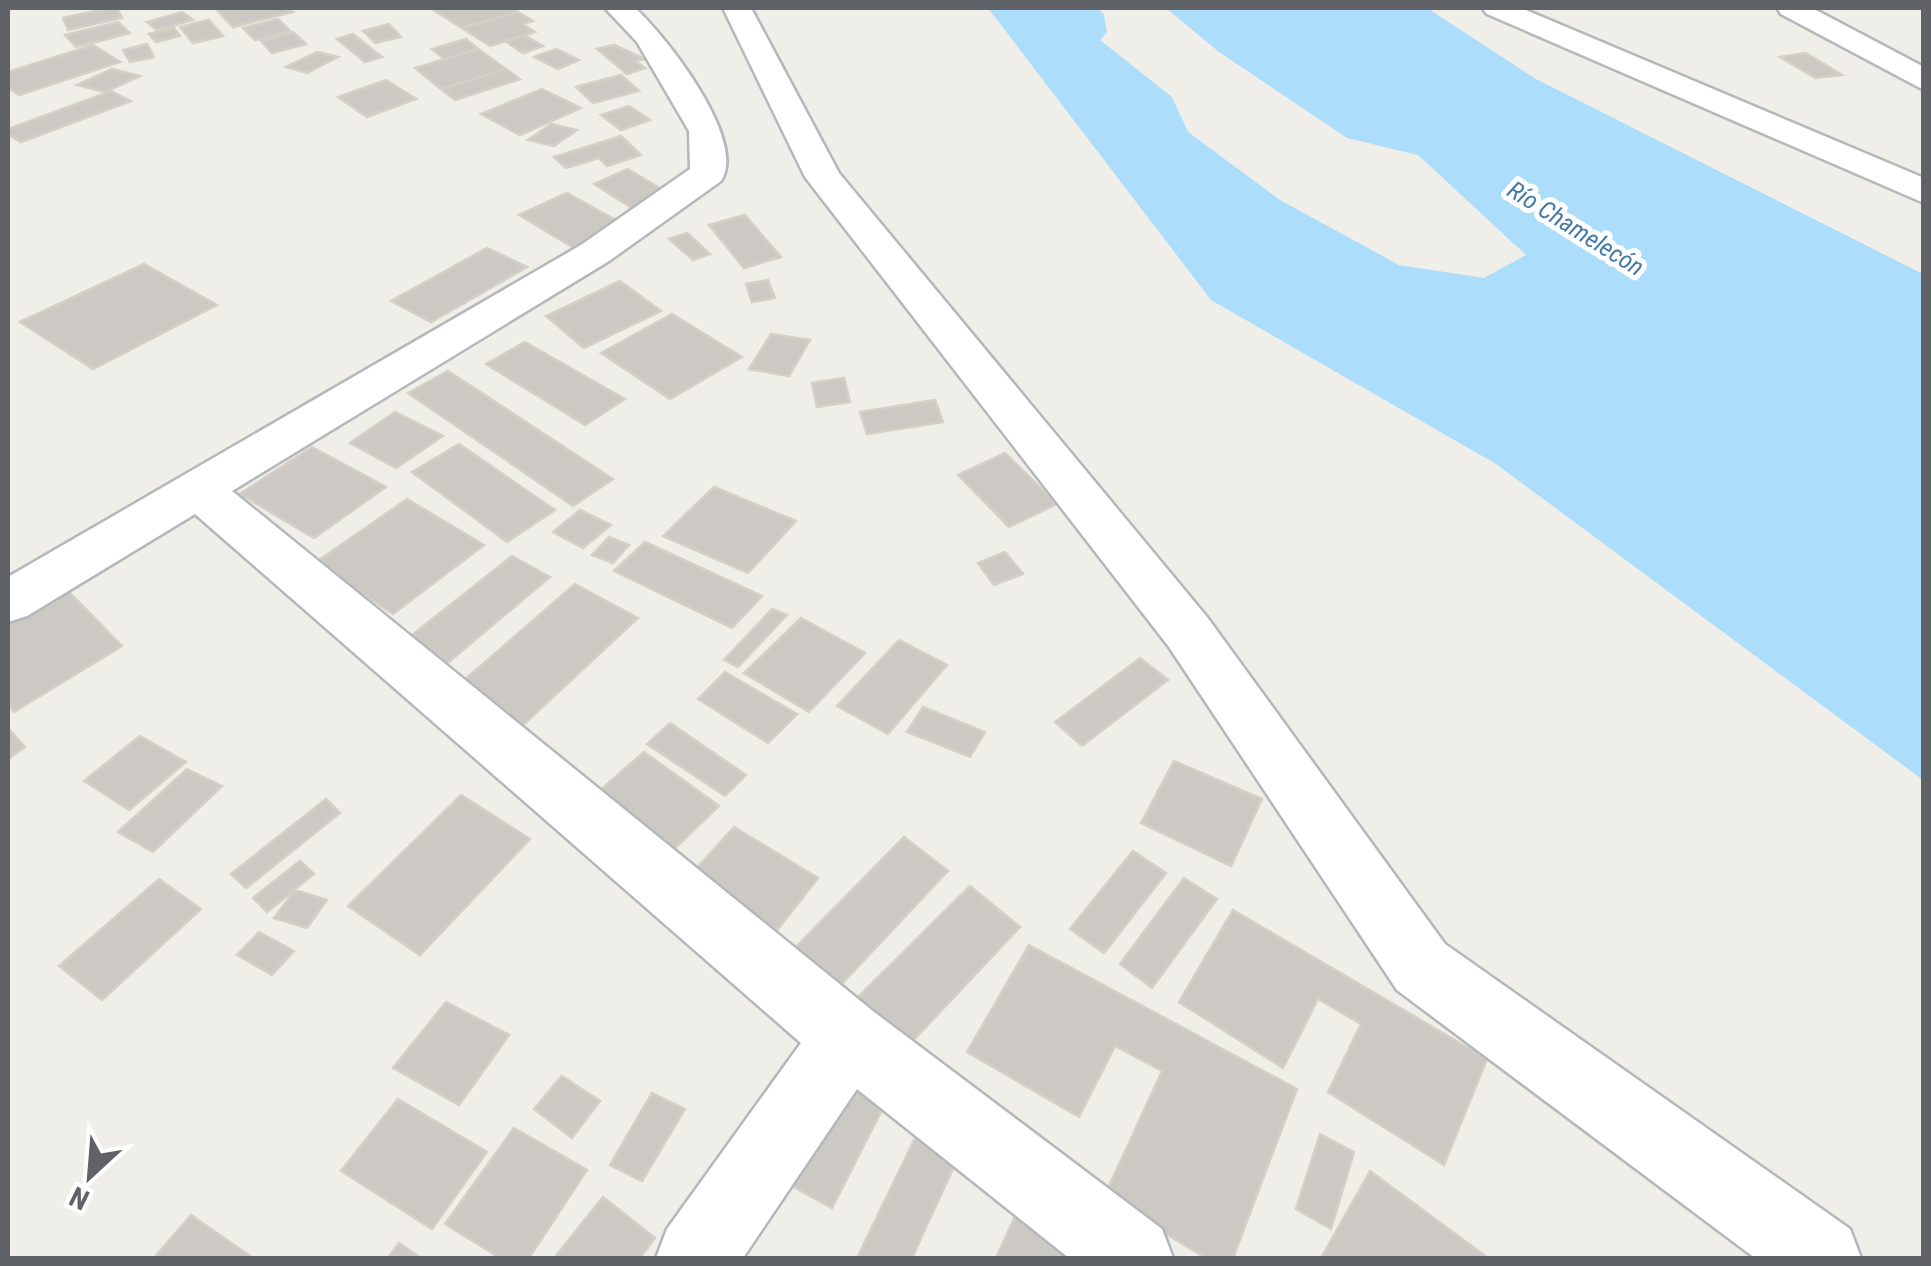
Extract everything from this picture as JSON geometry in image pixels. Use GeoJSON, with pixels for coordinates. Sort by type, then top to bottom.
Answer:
{"type":"FeatureCollection","features":[{"type":"Feature","properties":{"kind":"street"},"geometry":{"type":"LineString","coordinates":[[8,602],[595,253],[708,173],[706,130],[649,37],[620,8]]}},
{"type":"Feature","properties":{"kind":"street"},"geometry":{"type":"LineString","coordinates":[[738,8],[823,177],[1188,632],[1420,967],[1821,1258]]}},
{"type":"Feature","properties":{"kind":"street"},"geometry":{"type":"LineString","coordinates":[[1497,8],[1924,192]]}},
{"type":"Feature","properties":{"kind":"street"},"geometry":{"type":"LineString","coordinates":[[1790,8],[1924,80]]}},
{"type":"Feature","properties":{"kind":"street"},"geometry":{"type":"LineString","coordinates":[[198,489],[849,1037],[1133,1258]]}},
{"type":"Feature","properties":{"kind":"street"},"geometry":{"type":"LineString","coordinates":[[696,1258],[849,1037]]}},
{"type":"Feature","properties":{"kind":"water","name":"Río Chamelecón"},"geometry":{"type":"Polygon","coordinates":[[[988,8],[1098,8],[1104,15],[1107,32],[1100,40],[1172,97],[1188,132],[1280,200],[1399,265],[1484,278],[1526,255],[1418,155],[1347,138],[1219,52],[1166,8],[1427,8],[1536,79],[1923,274],[1923,780],[1496,464],[1211,300],[988,8]]]}},
{"type":"Feature","properties":{"kind":"building"},"geometry":{"type":"Polygon","coordinates":[[[117,8],[122,18],[68,30],[63,18],[117,8]]]}},
{"type":"Feature","properties":{"kind":"building"},"geometry":{"type":"Polygon","coordinates":[[[215,8],[288,8],[293,12],[233,27],[215,8]]]}},
{"type":"Feature","properties":{"kind":"building"},"geometry":{"type":"Polygon","coordinates":[[[430,8],[511,8],[518,12],[462,28],[430,8]]]}},
{"type":"Feature","properties":{"kind":"building"},"geometry":{"type":"Polygon","coordinates":[[[182,12],[193,20],[157,30],[147,22],[182,12]]]}},
{"type":"Feature","properties":{"kind":"building"},"geometry":{"type":"Polygon","coordinates":[[[518,12],[533,21],[523,24],[535,32],[490,46],[462,28],[518,12]]]}},
{"type":"Feature","properties":{"kind":"building"},"geometry":{"type":"Polygon","coordinates":[[[278,19],[290,31],[255,40],[243,28],[278,19]]]}},
{"type":"Feature","properties":{"kind":"building"},"geometry":{"type":"Polygon","coordinates":[[[209,20],[223,36],[193,43],[180,27],[209,20]]]}},
{"type":"Feature","properties":{"kind":"building"},"geometry":{"type":"Polygon","coordinates":[[[118,22],[130,33],[76,47],[65,35],[118,22]]]}},
{"type":"Feature","properties":{"kind":"building"},"geometry":{"type":"Polygon","coordinates":[[[389,24],[401,37],[375,43],[363,31],[389,24]]]}},
{"type":"Feature","properties":{"kind":"building"},"geometry":{"type":"Polygon","coordinates":[[[174,28],[180,36],[156,42],[149,34],[174,28]]]}},
{"type":"Feature","properties":{"kind":"building"},"geometry":{"type":"Polygon","coordinates":[[[293,32],[306,44],[272,53],[261,41],[293,32]]]}},
{"type":"Feature","properties":{"kind":"building"},"geometry":{"type":"Polygon","coordinates":[[[353,34],[382,57],[365,62],[337,39],[353,34]]]}},
{"type":"Feature","properties":{"kind":"building"},"geometry":{"type":"Polygon","coordinates":[[[524,35],[543,46],[523,53],[505,41],[524,35]]]}},
{"type":"Feature","properties":{"kind":"building"},"geometry":{"type":"Polygon","coordinates":[[[466,39],[478,49],[444,59],[432,49],[466,39]]]}},
{"type":"Feature","properties":{"kind":"building"},"geometry":{"type":"Polygon","coordinates":[[[147,44],[154,57],[130,62],[123,50],[147,44]]]}},
{"type":"Feature","properties":{"kind":"building"},"geometry":{"type":"Polygon","coordinates":[[[93,45],[120,62],[19,95],[8,87],[8,72],[93,45]]]}},
{"type":"Feature","properties":{"kind":"building"},"geometry":{"type":"Polygon","coordinates":[[[614,45],[645,59],[635,61],[645,68],[627,74],[597,49],[614,45]]]}},
{"type":"Feature","properties":{"kind":"building"},"geometry":{"type":"Polygon","coordinates":[[[478,49],[506,69],[441,89],[415,68],[478,49]]]}},
{"type":"Feature","properties":{"kind":"building"},"geometry":{"type":"Polygon","coordinates":[[[556,49],[579,60],[558,69],[534,57],[556,49]]]}},
{"type":"Feature","properties":{"kind":"building"},"geometry":{"type":"Polygon","coordinates":[[[317,52],[338,57],[307,73],[286,67],[317,52]]]}},
{"type":"Feature","properties":{"kind":"building"},"geometry":{"type":"Polygon","coordinates":[[[1806,53],[1842,75],[1815,78],[1780,57],[1806,53]]]}},
{"type":"Feature","properties":{"kind":"building"},"geometry":{"type":"Polygon","coordinates":[[[112,69],[140,76],[105,92],[77,85],[112,69]]]}},
{"type":"Feature","properties":{"kind":"building"},"geometry":{"type":"Polygon","coordinates":[[[506,69],[520,79],[455,100],[441,89],[506,69]]]}},
{"type":"Feature","properties":{"kind":"building"},"geometry":{"type":"Polygon","coordinates":[[[621,75],[639,91],[593,103],[576,87],[621,75]]]}},
{"type":"Feature","properties":{"kind":"building"},"geometry":{"type":"Polygon","coordinates":[[[386,80],[416,99],[367,117],[338,97],[386,80]]]}},
{"type":"Feature","properties":{"kind":"building"},"geometry":{"type":"Polygon","coordinates":[[[542,89],[581,108],[520,135],[481,114],[542,89]]]}},
{"type":"Feature","properties":{"kind":"building"},"geometry":{"type":"Polygon","coordinates":[[[111,91],[131,101],[21,142],[8,134],[8,129],[111,91]]]}},
{"type":"Feature","properties":{"kind":"building"},"geometry":{"type":"Polygon","coordinates":[[[629,106],[650,120],[621,130],[601,115],[629,106]]]}},
{"type":"Feature","properties":{"kind":"building"},"geometry":{"type":"Polygon","coordinates":[[[551,124],[577,130],[554,146],[528,140],[551,124]]]}},
{"type":"Feature","properties":{"kind":"building"},"geometry":{"type":"Polygon","coordinates":[[[621,136],[641,155],[607,166],[599,158],[566,168],[554,157],[621,136]]]}},
{"type":"Feature","properties":{"kind":"building"},"geometry":{"type":"Polygon","coordinates":[[[628,169],[666,192],[632,208],[594,184],[628,169]]]}},
{"type":"Feature","properties":{"kind":"building"},"geometry":{"type":"Polygon","coordinates":[[[567,193],[623,224],[574,248],[519,215],[567,193]]]}},
{"type":"Feature","properties":{"kind":"building"},"geometry":{"type":"Polygon","coordinates":[[[745,215],[781,257],[744,268],[709,225],[745,215]]]}},
{"type":"Feature","properties":{"kind":"building"},"geometry":{"type":"Polygon","coordinates":[[[687,233],[710,254],[693,260],[669,239],[687,233]]]}},
{"type":"Feature","properties":{"kind":"building"},"geometry":{"type":"Polygon","coordinates":[[[487,248],[527,267],[431,322],[391,301],[487,248]]]}},
{"type":"Feature","properties":{"kind":"building"},"geometry":{"type":"Polygon","coordinates":[[[144,264],[217,305],[93,369],[20,322],[144,264]]]}},
{"type":"Feature","properties":{"kind":"building"},"geometry":{"type":"Polygon","coordinates":[[[768,280],[775,298],[752,302],[746,284],[768,280]]]}},
{"type":"Feature","properties":{"kind":"building"},"geometry":{"type":"Polygon","coordinates":[[[620,281],[661,311],[584,348],[546,316],[620,281]]]}},
{"type":"Feature","properties":{"kind":"building"},"geometry":{"type":"Polygon","coordinates":[[[672,314],[742,357],[670,399],[601,353],[672,314]]]}},
{"type":"Feature","properties":{"kind":"building"},"geometry":{"type":"Polygon","coordinates":[[[771,334],[810,340],[789,376],[749,369],[771,334]]]}},
{"type":"Feature","properties":{"kind":"building"},"geometry":{"type":"Polygon","coordinates":[[[525,342],[625,399],[585,425],[486,364],[525,342]]]}},
{"type":"Feature","properties":{"kind":"building"},"geometry":{"type":"Polygon","coordinates":[[[448,371],[613,479],[573,506],[408,393],[448,371]]]}},
{"type":"Feature","properties":{"kind":"building"},"geometry":{"type":"Polygon","coordinates":[[[844,378],[850,402],[817,407],[812,383],[844,378]]]}},
{"type":"Feature","properties":{"kind":"building"},"geometry":{"type":"Polygon","coordinates":[[[935,400],[943,422],[867,434],[860,412],[935,400]]]}},
{"type":"Feature","properties":{"kind":"building"},"geometry":{"type":"Polygon","coordinates":[[[395,412],[443,436],[396,468],[350,443],[395,412]]]}},
{"type":"Feature","properties":{"kind":"building"},"geometry":{"type":"Polygon","coordinates":[[[459,444],[555,510],[507,542],[412,472],[459,444]]]}},
{"type":"Feature","properties":{"kind":"building"},"geometry":{"type":"Polygon","coordinates":[[[312,447],[386,487],[314,538],[240,494],[312,447]]]}},
{"type":"Feature","properties":{"kind":"building"},"geometry":{"type":"Polygon","coordinates":[[[1005,453],[1057,504],[1009,527],[958,475],[1005,453]]]}},
{"type":"Feature","properties":{"kind":"building"},"geometry":{"type":"Polygon","coordinates":[[[714,487],[796,521],[748,573],[663,536],[714,487]]]}},
{"type":"Feature","properties":{"kind":"building"},"geometry":{"type":"Polygon","coordinates":[[[407,499],[484,545],[393,614],[315,563],[407,499]]]}},
{"type":"Feature","properties":{"kind":"building"},"geometry":{"type":"Polygon","coordinates":[[[580,510],[611,525],[583,548],[553,532],[580,510]]]}},
{"type":"Feature","properties":{"kind":"building"},"geometry":{"type":"Polygon","coordinates":[[[609,537],[629,545],[613,563],[592,555],[609,537]]]}},
{"type":"Feature","properties":{"kind":"building"},"geometry":{"type":"Polygon","coordinates":[[[645,542],[762,596],[732,628],[614,571],[645,542]]]}},
{"type":"Feature","properties":{"kind":"building"},"geometry":{"type":"Polygon","coordinates":[[[1005,552],[1023,574],[994,585],[978,563],[1005,552]]]}},
{"type":"Feature","properties":{"kind":"building"},"geometry":{"type":"Polygon","coordinates":[[[512,556],[550,577],[437,672],[397,647],[512,556]]]}},
{"type":"Feature","properties":{"kind":"building"},"geometry":{"type":"Polygon","coordinates":[[[575,584],[638,618],[520,728],[455,688],[575,584]]]}},
{"type":"Feature","properties":{"kind":"building"},"geometry":{"type":"Polygon","coordinates":[[[68,591],[122,646],[14,712],[8,705],[8,625],[68,591]]]}},
{"type":"Feature","properties":{"kind":"building"},"geometry":{"type":"Polygon","coordinates":[[[772,609],[787,615],[738,667],[724,660],[772,609]]]}},
{"type":"Feature","properties":{"kind":"building"},"geometry":{"type":"Polygon","coordinates":[[[801,618],[865,653],[809,712],[744,673],[801,618]]]}},
{"type":"Feature","properties":{"kind":"building"},"geometry":{"type":"Polygon","coordinates":[[[899,640],[947,665],[888,734],[837,706],[899,640]]]}},
{"type":"Feature","properties":{"kind":"building"},"geometry":{"type":"Polygon","coordinates":[[[1140,658],[1168,680],[1082,746],[1055,722],[1140,658]]]}},
{"type":"Feature","properties":{"kind":"building"},"geometry":{"type":"Polygon","coordinates":[[[725,672],[797,714],[768,743],[698,699],[725,672]]]}},
{"type":"Feature","properties":{"kind":"building"},"geometry":{"type":"Polygon","coordinates":[[[923,707],[985,732],[970,757],[907,732],[923,707]]]}},
{"type":"Feature","properties":{"kind":"building"},"geometry":{"type":"Polygon","coordinates":[[[670,723],[746,775],[725,796],[647,744],[670,723]]]}},
{"type":"Feature","properties":{"kind":"building"},"geometry":{"type":"Polygon","coordinates":[[[8,728],[25,747],[8,759],[8,728]]]}},
{"type":"Feature","properties":{"kind":"building"},"geometry":{"type":"Polygon","coordinates":[[[140,736],[186,762],[129,810],[84,781],[140,736]]]}},
{"type":"Feature","properties":{"kind":"building"},"geometry":{"type":"Polygon","coordinates":[[[644,752],[719,806],[666,857],[590,799],[644,752]]]}},
{"type":"Feature","properties":{"kind":"building"},"geometry":{"type":"Polygon","coordinates":[[[1174,761],[1262,799],[1231,866],[1141,823],[1174,761]]]}},
{"type":"Feature","properties":{"kind":"building"},"geometry":{"type":"Polygon","coordinates":[[[187,769],[222,786],[153,852],[118,832],[187,769]]]}},
{"type":"Feature","properties":{"kind":"building"},"geometry":{"type":"Polygon","coordinates":[[[461,795],[530,839],[420,955],[348,906],[461,795]]]}},
{"type":"Feature","properties":{"kind":"building"},"geometry":{"type":"Polygon","coordinates":[[[326,799],[340,813],[246,888],[231,874],[326,799]]]}},
{"type":"Feature","properties":{"kind":"building"},"geometry":{"type":"Polygon","coordinates":[[[734,827],[818,878],[774,934],[687,879],[734,827]]]}},
{"type":"Feature","properties":{"kind":"building"},"geometry":{"type":"Polygon","coordinates":[[[904,837],[948,871],[838,988],[793,950],[904,837]]]}},
{"type":"Feature","properties":{"kind":"building"},"geometry":{"type":"Polygon","coordinates":[[[1133,851],[1166,873],[1104,953],[1070,929],[1133,851]]]}},
{"type":"Feature","properties":{"kind":"building"},"geometry":{"type":"Polygon","coordinates":[[[300,861],[314,874],[267,912],[253,898],[300,861]]]}},
{"type":"Feature","properties":{"kind":"building"},"geometry":{"type":"Polygon","coordinates":[[[1184,878],[1217,899],[1152,988],[1120,964],[1184,878]]]}},
{"type":"Feature","properties":{"kind":"building"},"geometry":{"type":"Polygon","coordinates":[[[159,879],[201,909],[102,1000],[59,966],[159,879]]]}},
{"type":"Feature","properties":{"kind":"building"},"geometry":{"type":"Polygon","coordinates":[[[970,886],[1020,927],[908,1046],[857,998],[970,886]]]}},
{"type":"Feature","properties":{"kind":"building"},"geometry":{"type":"Polygon","coordinates":[[[295,890],[327,900],[307,928],[274,918],[295,890]]]}},
{"type":"Feature","properties":{"kind":"building"},"geometry":{"type":"Polygon","coordinates":[[[1233,910],[1487,1059],[1444,1165],[1328,1092],[1361,1024],[1318,999],[1283,1068],[1179,1002],[1233,910]]]}},
{"type":"Feature","properties":{"kind":"building"},"geometry":{"type":"Polygon","coordinates":[[[259,932],[294,951],[272,975],[237,955],[259,932]]]}},
{"type":"Feature","properties":{"kind":"building"},"geometry":{"type":"Polygon","coordinates":[[[1029,945],[1297,1089],[1233,1258],[1206,1258],[1104,1197],[1162,1071],[1115,1046],[1079,1117],[967,1052],[1029,945]]]}},
{"type":"Feature","properties":{"kind":"building"},"geometry":{"type":"Polygon","coordinates":[[[446,1002],[509,1035],[459,1105],[393,1068],[446,1002]]]}},
{"type":"Feature","properties":{"kind":"building"},"geometry":{"type":"Polygon","coordinates":[[[836,1072],[887,1100],[832,1208],[777,1178],[836,1072]]]}},
{"type":"Feature","properties":{"kind":"building"},"geometry":{"type":"Polygon","coordinates":[[[562,1076],[600,1101],[572,1138],[534,1109],[562,1076]]]}},
{"type":"Feature","properties":{"kind":"building"},"geometry":{"type":"Polygon","coordinates":[[[652,1093],[685,1109],[642,1181],[610,1165],[652,1093]]]}},
{"type":"Feature","properties":{"kind":"building"},"geometry":{"type":"Polygon","coordinates":[[[398,1099],[487,1152],[432,1229],[341,1171],[398,1099]]]}},
{"type":"Feature","properties":{"kind":"building"},"geometry":{"type":"Polygon","coordinates":[[[514,1128],[587,1170],[529,1258],[500,1258],[445,1224],[514,1128]]]}},
{"type":"Feature","properties":{"kind":"building"},"geometry":{"type":"Polygon","coordinates":[[[920,1128],[962,1149],[912,1258],[857,1258],[920,1128]]]}},
{"type":"Feature","properties":{"kind":"building"},"geometry":{"type":"Polygon","coordinates":[[[1320,1134],[1354,1152],[1331,1229],[1296,1209],[1320,1134]]]}},
{"type":"Feature","properties":{"kind":"building"},"geometry":{"type":"Polygon","coordinates":[[[1370,1171],[1488,1258],[1321,1258],[1370,1171]]]}},
{"type":"Feature","properties":{"kind":"building"},"geometry":{"type":"Polygon","coordinates":[[[603,1197],[655,1238],[640,1258],[554,1258],[603,1197]]]}},
{"type":"Feature","properties":{"kind":"building"},"geometry":{"type":"Polygon","coordinates":[[[1016,1214],[1092,1258],[996,1258],[1016,1214]]]}},
{"type":"Feature","properties":{"kind":"building"},"geometry":{"type":"Polygon","coordinates":[[[191,1215],[253,1258],[154,1258],[191,1215]]]}},
{"type":"Feature","properties":{"kind":"building"},"geometry":{"type":"Polygon","coordinates":[[[399,1243],[421,1258],[388,1258],[399,1243]]]}}]}
